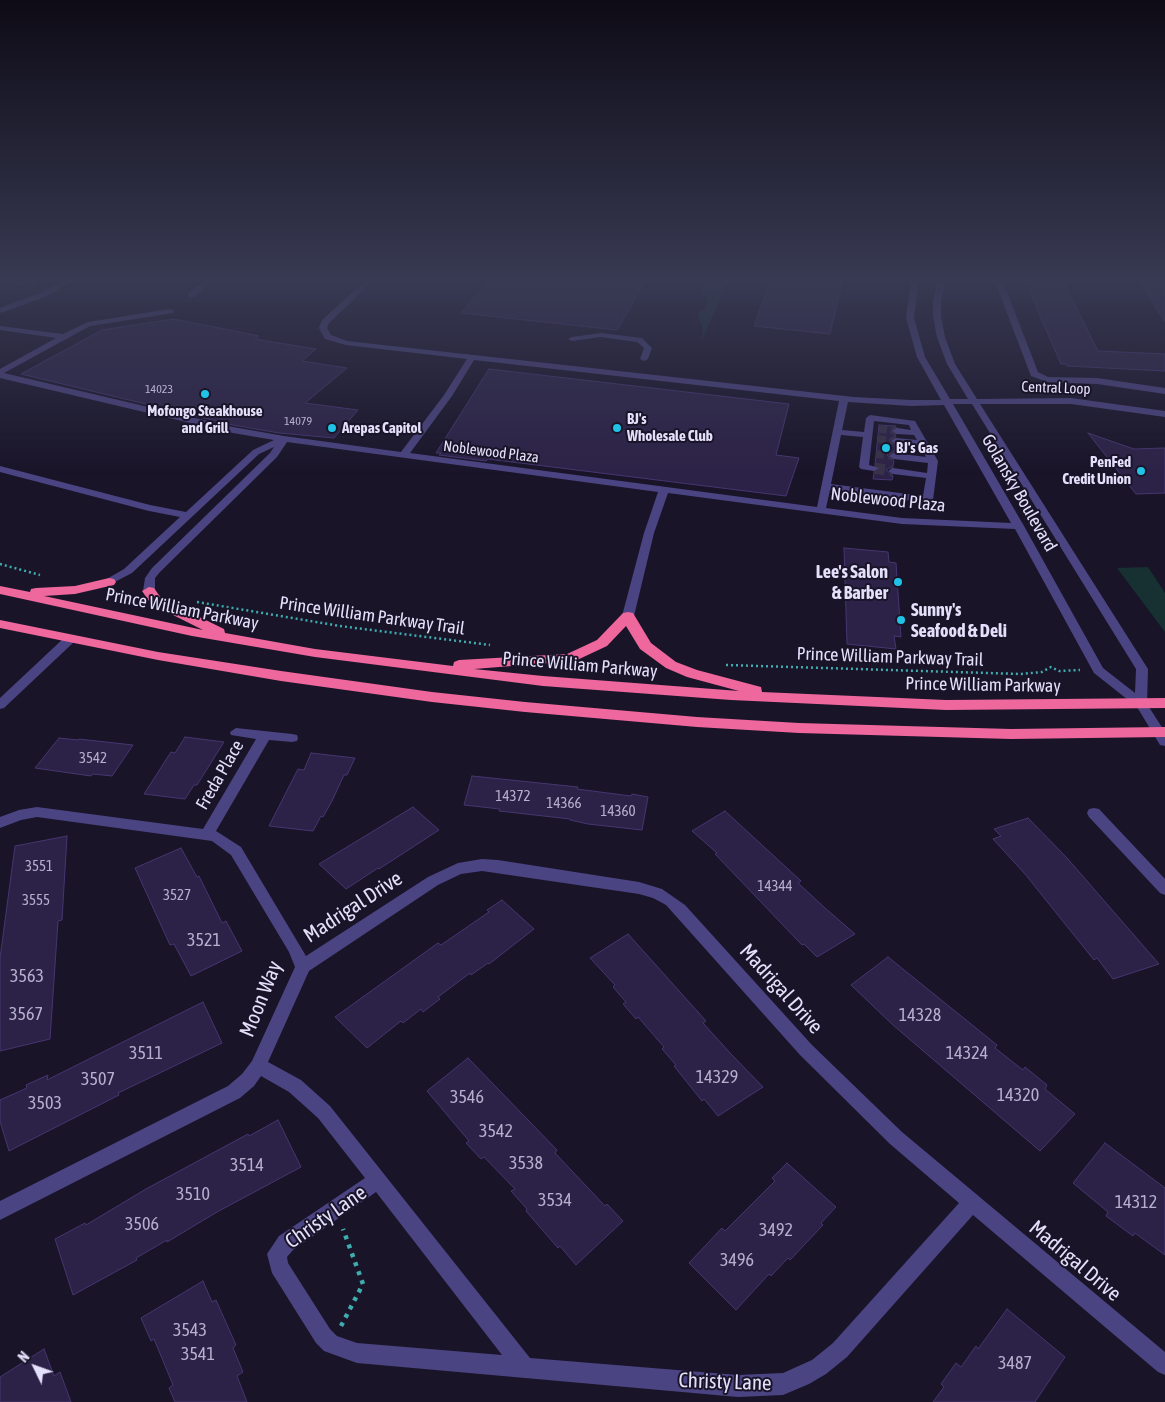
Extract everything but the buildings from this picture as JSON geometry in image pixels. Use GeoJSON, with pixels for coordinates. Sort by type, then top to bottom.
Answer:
{"type":"FeatureCollection","features":[{"type":"Feature","properties":{"kind":"highway"},"geometry":{"type":"LineString","coordinates":[[4,591],[75,590],[109,582]]}},
{"type":"Feature","properties":{"kind":"highway","name":"Prince William Parkway"},"geometry":{"type":"LineString","coordinates":[[4,591],[164,627],[234,640],[420,668],[618,688],[791,699],[946,704],[1165,703]]}},
{"type":"Feature","properties":{"kind":"highway"},"geometry":{"type":"LineString","coordinates":[[150,591],[160,603],[234,640]]}},
{"type":"Feature","properties":{"kind":"highway"},"geometry":{"type":"LineString","coordinates":[[420,668],[570,658],[602,643],[628,616],[645,646],[671,665],[692,674],[791,699]]}},
{"type":"Feature","properties":{"kind":"highway"},"geometry":{"type":"LineString","coordinates":[[0,624],[158,656],[280,676],[432,697],[525,707],[697,722],[799,728],[1163,736]]}},
{"type":"Feature","properties":{"kind":"street"},"geometry":{"type":"LineString","coordinates":[[0,373],[52,344]]}},
{"type":"Feature","properties":{"kind":"street","name":"Central Loop"},"geometry":{"type":"LineString","coordinates":[[359,344],[844,398],[894,402],[1071,401],[1165,414]]}},
{"type":"Feature","properties":{"kind":"street"},"geometry":{"type":"LineString","coordinates":[[644,344],[648,348],[644,359]]}},
{"type":"Feature","properties":{"kind":"street","name":"Golansky Boulevard"},"geometry":{"type":"LineString","coordinates":[[917,344],[921,357],[946,402],[1019,526],[1098,670],[1141,704],[1163,736]]}},
{"type":"Feature","properties":{"kind":"street","name":"Golansky Boulevard"},"geometry":{"type":"LineString","coordinates":[[944,344],[951,364],[1142,669],[1141,704]]}},
{"type":"Feature","properties":{"kind":"street"},"geometry":{"type":"LineString","coordinates":[[1023,344],[1034,374],[1046,379],[1097,382],[1165,391]]}},
{"type":"Feature","properties":{"kind":"street"},"geometry":{"type":"LineString","coordinates":[[404,456],[448,396],[472,357]]}},
{"type":"Feature","properties":{"kind":"street","name":"Noblewood Plaza"},"geometry":{"type":"LineString","coordinates":[[0,373],[233,430],[284,440],[930,523],[1019,526]]}},
{"type":"Feature","properties":{"kind":"street"},"geometry":{"type":"LineString","coordinates":[[821,510],[844,398]]}},
{"type":"Feature","properties":{"kind":"street"},"geometry":{"type":"LineString","coordinates":[[826,486],[928,500],[933,461],[912,422],[870,418],[872,434],[871,454],[864,467],[874,468]]}},
{"type":"Feature","properties":{"kind":"street"},"geometry":{"type":"LineString","coordinates":[[837,432],[872,434]]}},
{"type":"Feature","properties":{"kind":"street"},"geometry":{"type":"LineString","coordinates":[[918,433],[896,436],[924,444]]}},
{"type":"Feature","properties":{"kind":"street"},"geometry":{"type":"LineString","coordinates":[[109,582],[128,571],[256,452],[284,440]]}},
{"type":"Feature","properties":{"kind":"street"},"geometry":{"type":"LineString","coordinates":[[150,591],[150,578],[156,570],[274,455],[284,440]]}},
{"type":"Feature","properties":{"kind":"street"},"geometry":{"type":"LineString","coordinates":[[894,456],[933,461]]}},
{"type":"Feature","properties":{"kind":"street"},"geometry":{"type":"LineString","coordinates":[[0,469],[149,508],[188,515]]}},
{"type":"Feature","properties":{"kind":"street"},"geometry":{"type":"LineString","coordinates":[[893,471],[931,476]]}},
{"type":"Feature","properties":{"kind":"street"},"geometry":{"type":"LineString","coordinates":[[628,616],[649,533],[664,490]]}},
{"type":"Feature","properties":{"kind":"street"},"geometry":{"type":"LineString","coordinates":[[0,705],[70,639]]}},
{"type":"Feature","properties":{"kind":"street"},"geometry":{"type":"LineString","coordinates":[[236,732],[292,738]]}},
{"type":"Feature","properties":{"kind":"street","name":"Freda Place"},"geometry":{"type":"LineString","coordinates":[[207,834],[265,735]]}},
{"type":"Feature","properties":{"kind":"street","name":"Moon Way"},"geometry":{"type":"LineString","coordinates":[[0,823],[19,815],[37,812],[207,834],[224,840],[236,852],[296,950],[303,967],[258,1066],[248,1080],[234,1092],[0,1211]]}},
{"type":"Feature","properties":{"kind":"street"},"geometry":{"type":"LineString","coordinates":[[1094,813],[1165,889]]}},
{"type":"Feature","properties":{"kind":"street","name":"Madrigal Drive"},"geometry":{"type":"LineString","coordinates":[[303,967],[433,882],[458,869],[482,865],[498,866],[640,888],[657,893],[680,909],[806,1050],[896,1138],[970,1203],[1165,1365]]}},
{"type":"Feature","properties":{"kind":"street","name":"Christy Lane"},"geometry":{"type":"LineString","coordinates":[[258,1066],[278,1075],[295,1086],[324,1112],[524,1367]]}},
{"type":"Feature","properties":{"kind":"street","name":"Christy Lane"},"geometry":{"type":"LineString","coordinates":[[378,1180],[286,1243],[277,1254],[279,1266],[323,1336],[331,1344],[357,1353],[738,1386],[774,1385],[802,1378],[819,1368],[840,1350],[970,1203]]}},
{"type":"Feature","properties":{"kind":"path","name":"Prince William Parkway Trail"},"geometry":{"type":"LineString","coordinates":[[196,602],[340,626],[498,646]]}},
{"type":"Feature","properties":{"kind":"path","name":"Prince William Parkway Trail"},"geometry":{"type":"LineString","coordinates":[[718,664],[1021,674],[1042,672],[1051,668],[1059,671]]}},
{"type":"Feature","properties":{"kind":"path"},"geometry":{"type":"LineString","coordinates":[[331,1344],[363,1284],[336,1209]]}},
{"type":"Feature","properties":{"kind":"green space"},"geometry":{"type":"Polygon","coordinates":[[[1148,567],[1165,593],[1165,632],[1117,568],[1148,567]]]}},
{"type":"Feature","properties":{"kind":"tunnel"},"geometry":{"type":"LineString","coordinates":[[879,429],[897,431]]}},
{"type":"Feature","properties":{"kind":"tunnel"},"geometry":{"type":"LineString","coordinates":[[878,439],[896,441]]}},
{"type":"Feature","properties":{"kind":"tunnel"},"geometry":{"type":"LineString","coordinates":[[876,454],[894,456]]}},
{"type":"Feature","properties":{"kind":"tunnel"},"geometry":{"type":"LineString","coordinates":[[874,468],[893,471]]}},
{"type":"Feature","properties":{"kind":"place","name":"Mofongo Steakhouse and Grill"},"geometry":{"type":"Point","coordinates":[205,394]}},
{"type":"Feature","properties":{"kind":"place","name":"Arepas Capitol"},"geometry":{"type":"Point","coordinates":[332,428]}},
{"type":"Feature","properties":{"kind":"place","name":"BJ's Wholesale Club"},"geometry":{"type":"Point","coordinates":[617,428]}},
{"type":"Feature","properties":{"kind":"place","name":"BJ's Gas"},"geometry":{"type":"Point","coordinates":[886,448]}},
{"type":"Feature","properties":{"kind":"place","name":"PenFed Credit Union"},"geometry":{"type":"Point","coordinates":[1141,471]}},
{"type":"Feature","properties":{"kind":"place","name":"Lee's Salon & Barber"},"geometry":{"type":"Point","coordinates":[898,582]}},
{"type":"Feature","properties":{"kind":"place","name":"Sunny's Seafood & Deli"},"geometry":{"type":"Point","coordinates":[901,620]}}]}
